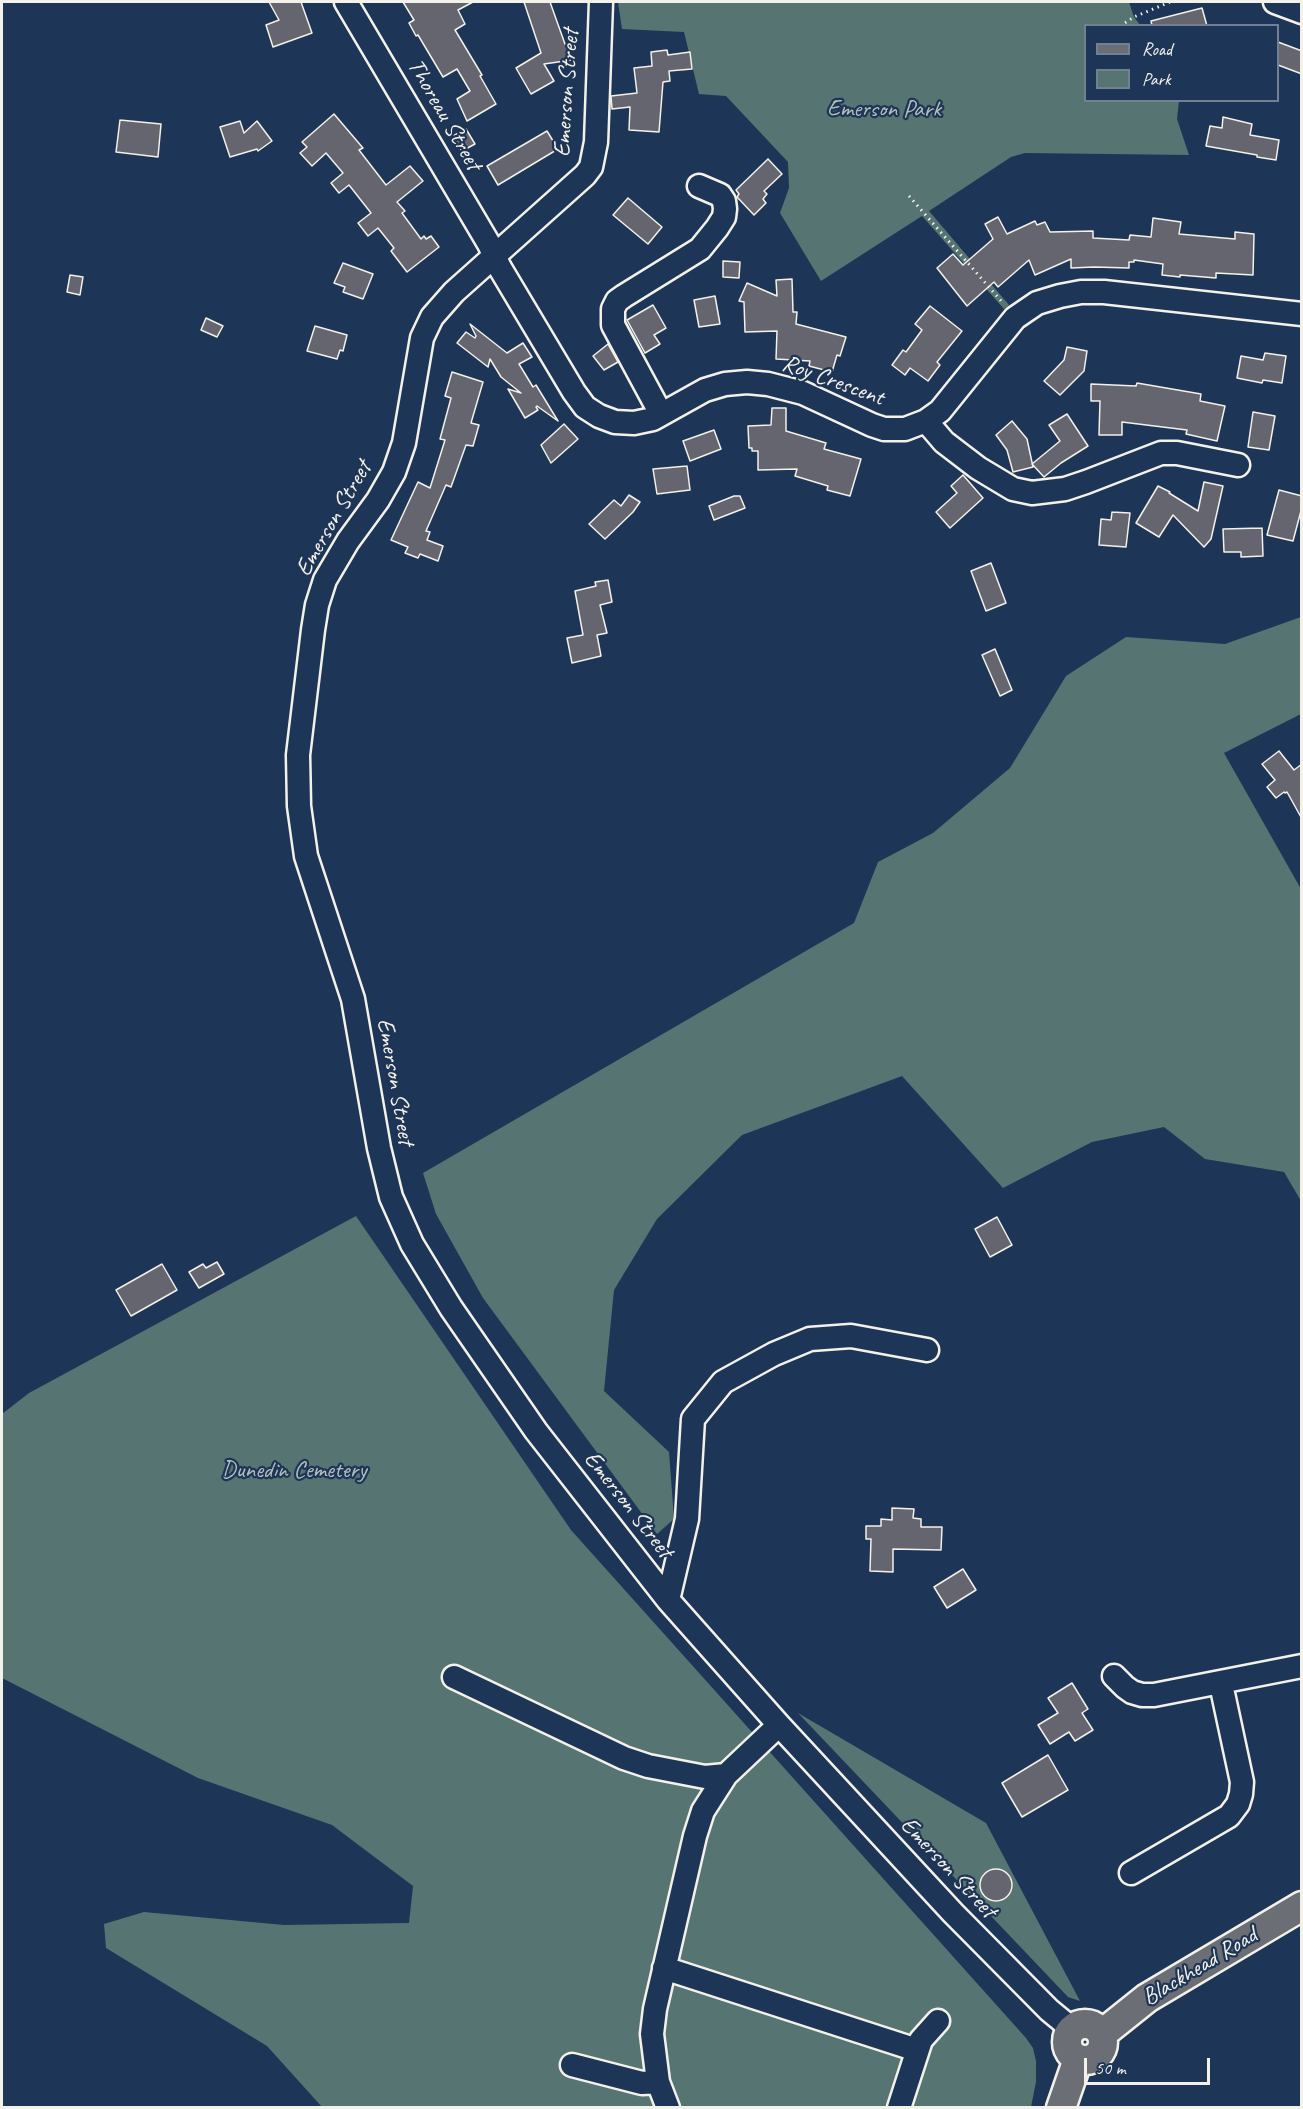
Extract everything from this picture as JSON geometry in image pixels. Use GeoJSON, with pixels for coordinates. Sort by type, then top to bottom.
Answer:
{"type":"FeatureCollection","features":[{"type":"Feature","properties":{"kind":"main road","name":"Blackhead Road"},"geometry":{"type":"LineString","coordinates":[[1102,2034],[1147,1998],[1302,1906]]}},
{"type":"Feature","properties":{"kind":"main road"},"geometry":{"type":"LineString","coordinates":[[1077,2025],[1094,2025],[1102,2034],[1103,2046],[1096,2056],[1084,2060],[1073,2056],[1067,2045],[1072,2029],[1077,2025]]}},
{"type":"Feature","properties":{"kind":"main road"},"geometry":{"type":"LineString","coordinates":[[1060,2108],[1078,2059]]}},
{"type":"Feature","properties":{"kind":"street","name":"Thoreau Street"},"geometry":{"type":"LineString","coordinates":[[346,2],[495,256]]}},
{"type":"Feature","properties":{"kind":"street","name":"Emerson Street"},"geometry":{"type":"LineString","coordinates":[[601,2],[596,142],[591,167],[585,175],[441,305],[425,328],[404,442],[394,472],[326,580],[317,605],[300,730],[298,780],[301,831],[314,880],[353,999],[384,1173],[409,1236],[451,1308],[536,1431],[668,1599],[780,1725],[970,1931],[1049,2010],[1072,2029]]}},
{"type":"Feature","properties":{"kind":"street"},"geometry":{"type":"LineString","coordinates":[[1275,2],[1302,12]]}},
{"type":"Feature","properties":{"kind":"street"},"geometry":{"type":"LineString","coordinates":[[661,414],[613,325],[614,309],[617,301],[624,296],[700,249],[717,228],[724,217],[726,209],[724,201],[720,195],[699,186]]}},
{"type":"Feature","properties":{"kind":"street","name":"Roy Crescent"},"geometry":{"type":"LineString","coordinates":[[495,256],[565,377],[585,406],[599,416],[615,422],[634,423],[653,419],[705,390],[725,384],[747,382],[768,384],[803,393],[884,429],[905,429],[926,421],[940,411],[1015,318],[1037,303],[1081,292],[1104,292],[1302,314]]}},
{"type":"Feature","properties":{"kind":"street"},"geometry":{"type":"LineString","coordinates":[[926,421],[944,442],[978,468],[1013,489],[1032,493],[1065,489],[1161,453],[1177,453],[1238,465]]}},
{"type":"Feature","properties":{"kind":"street"},"geometry":{"type":"LineString","coordinates":[[668,1599],[687,1519],[693,1419],[723,1382],[774,1354],[810,1339],[851,1336],[927,1350]]}},
{"type":"Feature","properties":{"kind":"street"},"geometry":{"type":"LineString","coordinates":[[1114,1676],[1125,1687],[1142,1695],[1167,1694],[1302,1666]]}},
{"type":"Feature","properties":{"kind":"street"},"geometry":{"type":"LineString","coordinates":[[454,1677],[624,1758],[648,1766],[705,1777],[726,1775]]}},
{"type":"Feature","properties":{"kind":"street"},"geometry":{"type":"LineString","coordinates":[[1131,1873],[1228,1816],[1238,1804],[1242,1782],[1221,1684]]}},
{"type":"Feature","properties":{"kind":"street"},"geometry":{"type":"LineString","coordinates":[[668,2108],[658,2082],[652,2034],[664,1968],[703,1811],[726,1775],[780,1725]]}},
{"type":"Feature","properties":{"kind":"street"},"geometry":{"type":"LineString","coordinates":[[664,1968],[917,2050]]}},
{"type":"Feature","properties":{"kind":"street"},"geometry":{"type":"LineString","coordinates":[[899,2108],[921,2040],[938,2021]]}},
{"type":"Feature","properties":{"kind":"street"},"geometry":{"type":"LineString","coordinates":[[572,2065],[642,2083],[658,2082]]}},
{"type":"Feature","properties":{"kind":"path"},"geometry":{"type":"LineString","coordinates":[[1123,24],[1170,2]]}},
{"type":"Feature","properties":{"kind":"path"},"geometry":{"type":"LineString","coordinates":[[909,196],[1015,318]]}},
{"type":"Feature","properties":{"kind":"green space","name":"Emerson Park"},"geometry":{"type":"Polygon","coordinates":[[[618,2],[1129,2],[1134,17],[1139,24],[1084,24],[1084,102],[1179,102],[1177,119],[1189,155],[1025,153],[1011,157],[929,211],[1009,305],[1004,309],[922,216],[821,281],[780,213],[789,188],[788,162],[726,96],[699,94],[684,32],[622,29],[618,2]]]}},
{"type":"Feature","properties":{"kind":"green space"},"geometry":{"type":"Polygon","coordinates":[[[1301,617],[1301,714],[1224,753],[1301,889],[1301,1201],[1284,1172],[1205,1159],[1164,1127],[1092,1142],[1003,1188],[902,1076],[742,1135],[657,1219],[614,1290],[604,1391],[669,1452],[674,1519],[657,1534],[483,1298],[436,1214],[423,1173],[854,923],[878,862],[933,833],[1010,768],[1066,676],[1126,637],[1225,644],[1301,617]]]}},
{"type":"Feature","properties":{"kind":"green space","name":"Dunedin Cemetery"},"geometry":{"type":"Polygon","coordinates":[[[356,1216],[571,1530],[1026,2038],[1033,2048],[1036,2061],[1036,2082],[1031,2107],[322,2107],[267,2046],[106,1948],[104,1924],[144,1912],[284,1925],[409,1923],[413,1886],[332,1825],[198,1778],[2,1678],[2,1414],[29,1393],[356,1216]]]}},
{"type":"Feature","properties":{"kind":"green space"},"geometry":{"type":"Polygon","coordinates":[[[798,1713],[986,1823],[1080,2001],[1068,1997],[798,1713]]]}},
{"type":"Feature","properties":{"kind":"building"},"geometry":{"type":"Polygon","coordinates":[[[269,2],[301,2],[312,33],[273,47],[266,25],[279,20],[269,2]]]}},
{"type":"Feature","properties":{"kind":"building"},"geometry":{"type":"Polygon","coordinates":[[[403,2],[473,2],[458,10],[465,24],[455,30],[482,75],[480,76],[496,104],[467,121],[457,99],[470,91],[457,69],[443,77],[409,23],[414,20],[403,2]]]}},
{"type":"Feature","properties":{"kind":"building"},"geometry":{"type":"Polygon","coordinates":[[[524,2],[550,2],[565,44],[570,44],[572,60],[544,64],[554,81],[531,94],[516,68],[541,53],[524,2]]]}},
{"type":"Feature","properties":{"kind":"building"},"geometry":{"type":"Polygon","coordinates":[[[1202,8],[1206,24],[1152,24],[1151,21],[1202,8]]]}},
{"type":"Feature","properties":{"kind":"building"},"geometry":{"type":"Polygon","coordinates":[[[1279,42],[1302,51],[1302,74],[1279,65],[1279,42]]]}},
{"type":"Feature","properties":{"kind":"building"},"geometry":{"type":"Polygon","coordinates":[[[667,50],[668,55],[690,52],[692,69],[669,71],[670,81],[663,82],[659,132],[629,130],[630,107],[612,109],[611,96],[637,93],[634,68],[652,66],[651,52],[667,50]]]}},
{"type":"Feature","properties":{"kind":"building"},"geometry":{"type":"Polygon","coordinates":[[[334,114],[363,148],[359,150],[386,185],[410,166],[423,181],[397,202],[405,211],[402,213],[421,239],[424,236],[426,239],[431,236],[439,247],[407,272],[391,251],[394,248],[378,228],[368,236],[358,223],[371,213],[349,185],[339,193],[331,183],[343,173],[326,153],[312,166],[300,153],[307,147],[302,142],[334,114]]]}},
{"type":"Feature","properties":{"kind":"building"},"geometry":{"type":"Polygon","coordinates":[[[1223,117],[1252,124],[1250,135],[1279,140],[1276,160],[1206,146],[1210,126],[1222,128],[1223,117]]]}},
{"type":"Feature","properties":{"kind":"building"},"geometry":{"type":"Polygon","coordinates":[[[120,120],[161,124],[158,157],[116,152],[120,120]]]}},
{"type":"Feature","properties":{"kind":"building"},"geometry":{"type":"Polygon","coordinates":[[[240,121],[244,133],[257,121],[272,141],[258,151],[257,149],[230,157],[220,127],[240,121]]]}},
{"type":"Feature","properties":{"kind":"building"},"geometry":{"type":"Polygon","coordinates":[[[466,129],[475,144],[462,151],[453,136],[466,129]]]}},
{"type":"Feature","properties":{"kind":"building"},"geometry":{"type":"Polygon","coordinates":[[[547,131],[558,149],[498,185],[487,166],[547,131]]]}},
{"type":"Feature","properties":{"kind":"building"},"geometry":{"type":"Polygon","coordinates":[[[768,159],[782,174],[764,191],[767,194],[763,199],[766,203],[754,215],[737,197],[739,194],[736,190],[768,159]]]}},
{"type":"Feature","properties":{"kind":"building"},"geometry":{"type":"Polygon","coordinates":[[[628,198],[662,227],[648,244],[613,215],[628,198]]]}},
{"type":"Feature","properties":{"kind":"building"},"geometry":{"type":"Polygon","coordinates":[[[998,217],[1007,234],[1035,221],[1037,225],[1045,222],[1050,232],[1093,231],[1093,238],[1129,240],[1130,235],[1151,237],[1153,218],[1181,222],[1179,234],[1235,239],[1235,232],[1254,234],[1253,275],[1216,273],[1216,278],[1162,275],[1163,264],[1134,260],[1134,262],[1129,262],[1129,268],[1071,268],[1071,259],[1035,275],[1029,260],[998,287],[994,282],[967,306],[937,268],[953,254],[963,265],[993,239],[985,224],[998,217]]]}},
{"type":"Feature","properties":{"kind":"building"},"geometry":{"type":"Polygon","coordinates":[[[723,261],[740,262],[739,278],[723,277],[723,261]]]}},
{"type":"Feature","properties":{"kind":"building"},"geometry":{"type":"Polygon","coordinates":[[[343,263],[373,274],[363,299],[343,292],[345,287],[334,283],[343,263]]]}},
{"type":"Feature","properties":{"kind":"building"},"geometry":{"type":"Polygon","coordinates":[[[70,275],[83,277],[80,295],[67,292],[70,275]]]}},
{"type":"Feature","properties":{"kind":"building"},"geometry":{"type":"Polygon","coordinates":[[[792,279],[793,312],[797,312],[796,324],[846,337],[832,372],[809,366],[810,361],[776,359],[777,331],[745,332],[744,302],[739,301],[747,283],[777,296],[776,280],[792,279]]]}},
{"type":"Feature","properties":{"kind":"building"},"geometry":{"type":"Polygon","coordinates":[[[715,296],[720,324],[699,327],[694,300],[715,296]]]}},
{"type":"Feature","properties":{"kind":"building"},"geometry":{"type":"Polygon","coordinates":[[[653,305],[666,328],[654,335],[660,344],[645,353],[627,320],[653,305]]]}},
{"type":"Feature","properties":{"kind":"building"},"geometry":{"type":"Polygon","coordinates":[[[930,306],[962,331],[937,362],[940,365],[928,381],[910,368],[905,375],[892,365],[903,350],[906,352],[922,330],[915,324],[930,306]]]}},
{"type":"Feature","properties":{"kind":"building"},"geometry":{"type":"Polygon","coordinates":[[[206,318],[223,326],[217,337],[201,330],[206,318]]]}},
{"type":"Feature","properties":{"kind":"building"},"geometry":{"type":"Polygon","coordinates":[[[470,324],[507,353],[523,343],[532,357],[519,364],[533,387],[536,385],[558,421],[537,406],[538,410],[525,418],[508,389],[521,393],[501,377],[490,359],[488,367],[457,343],[466,332],[475,338],[470,324]]]}},
{"type":"Feature","properties":{"kind":"building"},"geometry":{"type":"Polygon","coordinates":[[[315,326],[347,335],[343,351],[340,350],[337,359],[307,351],[315,326]]]}},
{"type":"Feature","properties":{"kind":"building"},"geometry":{"type":"Polygon","coordinates":[[[608,344],[618,362],[604,370],[593,356],[608,344]]]}},
{"type":"Feature","properties":{"kind":"building"},"geometry":{"type":"Polygon","coordinates":[[[1067,347],[1087,351],[1084,371],[1060,395],[1044,381],[1064,360],[1067,347]]]}},
{"type":"Feature","properties":{"kind":"building"},"geometry":{"type":"Polygon","coordinates":[[[1265,353],[1286,356],[1282,383],[1263,380],[1262,383],[1237,378],[1241,356],[1263,360],[1265,353]]]}},
{"type":"Feature","properties":{"kind":"building"},"geometry":{"type":"Polygon","coordinates":[[[452,372],[483,382],[471,423],[479,425],[473,446],[466,445],[451,487],[446,485],[426,531],[430,532],[427,540],[443,546],[438,561],[420,554],[418,558],[405,553],[408,547],[391,540],[418,482],[430,488],[445,440],[440,439],[451,398],[445,396],[452,372]]]}},
{"type":"Feature","properties":{"kind":"building"},"geometry":{"type":"Polygon","coordinates":[[[1137,383],[1201,394],[1200,401],[1225,406],[1217,441],[1186,434],[1187,430],[1122,422],[1122,435],[1099,435],[1100,401],[1091,401],[1091,384],[1136,386],[1137,383]]]}},
{"type":"Feature","properties":{"kind":"building"},"geometry":{"type":"Polygon","coordinates":[[[772,408],[786,408],[786,431],[826,443],[824,449],[861,459],[850,496],[827,490],[828,486],[795,476],[797,469],[758,470],[758,451],[752,451],[752,448],[749,448],[748,426],[771,425],[772,408]]]}},
{"type":"Feature","properties":{"kind":"building"},"geometry":{"type":"Polygon","coordinates":[[[1253,412],[1275,416],[1269,450],[1248,447],[1253,412]]]}},
{"type":"Feature","properties":{"kind":"building"},"geometry":{"type":"Polygon","coordinates":[[[1067,414],[1088,446],[1044,477],[1032,464],[1060,441],[1049,425],[1067,414]]]}},
{"type":"Feature","properties":{"kind":"building"},"geometry":{"type":"Polygon","coordinates":[[[1012,421],[1027,439],[1033,467],[1013,472],[1007,450],[996,435],[1012,421]]]}},
{"type":"Feature","properties":{"kind":"building"},"geometry":{"type":"Polygon","coordinates":[[[564,424],[578,439],[551,463],[541,445],[564,424]]]}},
{"type":"Feature","properties":{"kind":"building"},"geometry":{"type":"Polygon","coordinates":[[[714,430],[721,449],[690,461],[683,441],[714,430]]]}},
{"type":"Feature","properties":{"kind":"building"},"geometry":{"type":"Polygon","coordinates":[[[687,466],[690,490],[657,494],[653,469],[687,466]]]}},
{"type":"Feature","properties":{"kind":"building"},"geometry":{"type":"Polygon","coordinates":[[[963,475],[983,498],[950,528],[936,512],[957,493],[951,486],[963,475]]]}},
{"type":"Feature","properties":{"kind":"building"},"geometry":{"type":"Polygon","coordinates":[[[1204,482],[1223,486],[1211,539],[1204,547],[1173,515],[1159,537],[1136,523],[1158,486],[1198,511],[1204,482]]]}},
{"type":"Feature","properties":{"kind":"building"},"geometry":{"type":"Polygon","coordinates":[[[1279,490],[1302,496],[1302,507],[1293,541],[1267,535],[1279,490]]]}},
{"type":"Feature","properties":{"kind":"building"},"geometry":{"type":"Polygon","coordinates":[[[629,495],[640,502],[605,539],[589,524],[614,500],[621,506],[629,495]]]}},
{"type":"Feature","properties":{"kind":"building"},"geometry":{"type":"Polygon","coordinates":[[[734,496],[740,496],[745,508],[714,520],[709,506],[734,496]]]}},
{"type":"Feature","properties":{"kind":"building"},"geometry":{"type":"Polygon","coordinates":[[[1112,512],[1130,513],[1126,547],[1099,545],[1101,519],[1111,520],[1112,512]]]}},
{"type":"Feature","properties":{"kind":"building"},"geometry":{"type":"Polygon","coordinates":[[[1262,528],[1263,556],[1241,557],[1241,552],[1224,552],[1223,529],[1262,528]]]}},
{"type":"Feature","properties":{"kind":"building"},"geometry":{"type":"Polygon","coordinates":[[[991,563],[1006,603],[986,611],[971,571],[991,563]]]}},
{"type":"Feature","properties":{"kind":"building"},"geometry":{"type":"Polygon","coordinates":[[[608,580],[612,602],[600,605],[607,633],[597,635],[601,656],[572,663],[567,638],[583,635],[575,591],[596,586],[595,582],[608,580]]]}},
{"type":"Feature","properties":{"kind":"building"},"geometry":{"type":"Polygon","coordinates":[[[995,649],[1012,690],[1000,696],[982,655],[995,649]]]}},
{"type":"Feature","properties":{"kind":"building"},"geometry":{"type":"Polygon","coordinates":[[[1279,751],[1294,770],[1302,764],[1302,819],[1287,792],[1276,798],[1267,787],[1275,780],[1262,764],[1279,751]]]}},
{"type":"Feature","properties":{"kind":"building"},"geometry":{"type":"Polygon","coordinates":[[[997,1217],[1012,1245],[990,1257],[975,1229],[997,1217]]]}},
{"type":"Feature","properties":{"kind":"building"},"geometry":{"type":"Polygon","coordinates":[[[217,1262],[224,1274],[199,1288],[189,1272],[203,1264],[206,1268],[217,1262]]]}},
{"type":"Feature","properties":{"kind":"building"},"geometry":{"type":"Polygon","coordinates":[[[162,1264],[177,1290],[131,1316],[116,1290],[162,1264]]]}},
{"type":"Feature","properties":{"kind":"building"},"geometry":{"type":"Polygon","coordinates":[[[892,1508],[914,1509],[913,1518],[921,1519],[921,1527],[942,1527],[941,1550],[893,1549],[893,1572],[870,1571],[871,1539],[866,1539],[866,1526],[881,1526],[881,1519],[892,1520],[892,1508]]]}},
{"type":"Feature","properties":{"kind":"building"},"geometry":{"type":"Polygon","coordinates":[[[963,1569],[976,1590],[947,1608],[934,1587],[963,1569]]]}},
{"type":"Feature","properties":{"kind":"building"},"geometry":{"type":"Polygon","coordinates":[[[1072,1683],[1088,1709],[1082,1713],[1093,1730],[1075,1741],[1069,1732],[1050,1744],[1038,1725],[1058,1713],[1048,1698],[1072,1683]]]}},
{"type":"Feature","properties":{"kind":"building"},"geometry":{"type":"Polygon","coordinates":[[[1048,1755],[1068,1790],[1022,1817],[1002,1783],[1048,1755]]]}},
{"type":"Feature","properties":{"kind":"building"},"geometry":{"type":"Polygon","coordinates":[[[996,1869],[1008,1873],[1012,1885],[1008,1897],[996,1901],[984,1897],[980,1885],[984,1873],[996,1869]]]}}]}
